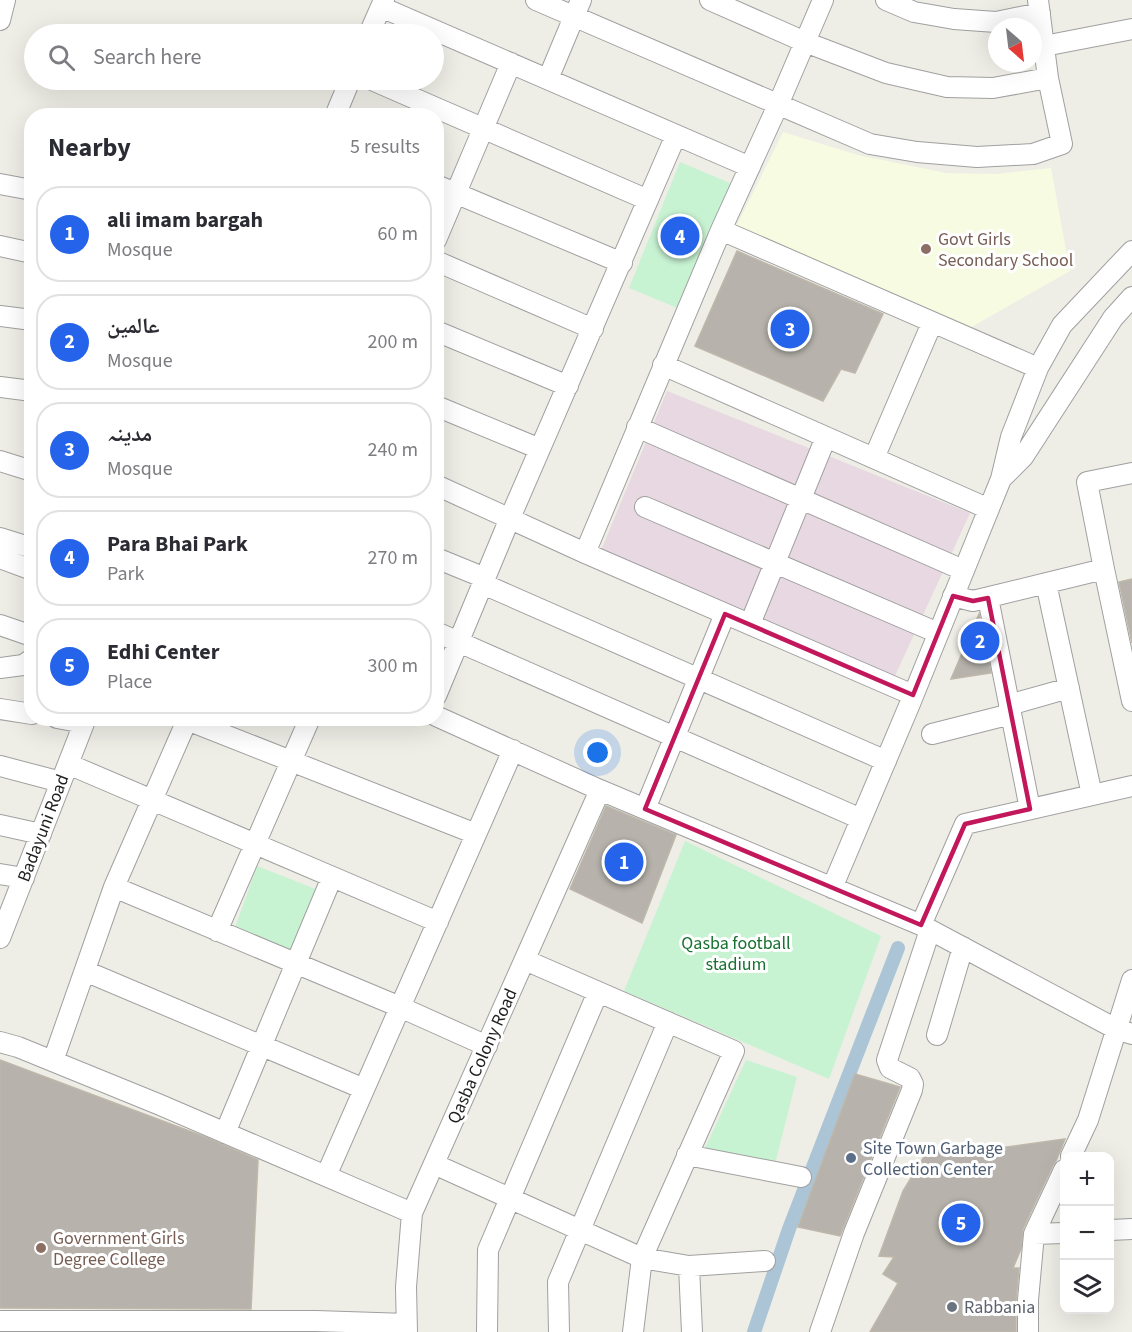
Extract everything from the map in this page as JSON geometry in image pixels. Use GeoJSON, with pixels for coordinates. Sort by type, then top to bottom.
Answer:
{"type":"FeatureCollection","features":[{"type":"Feature","properties":{"kind":"street"},"geometry":{"type":"LineString","coordinates":[[0,20],[5,0]]}},
{"type":"Feature","properties":{"kind":"street"},"geometry":{"type":"LineString","coordinates":[[536,0],[578,8],[778,105],[870,144],[917,152],[977,157],[1034,154],[1062,144],[1048,78],[1039,6],[996,22],[954,19],[914,12],[886,0]]}},
{"type":"Feature","properties":{"kind":"street"},"geometry":{"type":"LineString","coordinates":[[710,0],[805,42],[886,73],[947,87],[993,88],[1048,78]]}},
{"type":"Feature","properties":{"kind":"street"},"geometry":{"type":"LineString","coordinates":[[585,553],[721,230],[823,0]]}},
{"type":"Feature","properties":{"kind":"street"},"geometry":{"type":"LineString","coordinates":[[373,24],[382,3],[427,24]]}},
{"type":"Feature","properties":{"kind":"street"},"geometry":{"type":"LineString","coordinates":[[548,79],[578,8]]}},
{"type":"Feature","properties":{"kind":"street"},"geometry":{"type":"LineString","coordinates":[[1044,46],[1132,29]]}},
{"type":"Feature","properties":{"kind":"street"},"geometry":{"type":"LineString","coordinates":[[444,32],[750,167]]}},
{"type":"Feature","properties":{"kind":"street"},"geometry":{"type":"LineString","coordinates":[[444,221],[511,63]]}},
{"type":"Feature","properties":{"kind":"street"},"geometry":{"type":"LineString","coordinates":[[338,108],[346,90]]}},
{"type":"Feature","properties":{"kind":"street"},"geometry":{"type":"LineString","coordinates":[[395,90],[437,108]]}},
{"type":"Feature","properties":{"kind":"street"},"geometry":{"type":"LineString","coordinates":[[444,111],[648,200]]}},
{"type":"Feature","properties":{"kind":"street"},"geometry":{"type":"LineString","coordinates":[[444,677],[510,518],[676,135]]}},
{"type":"Feature","properties":{"kind":"street"},"geometry":{"type":"LineString","coordinates":[[0,184],[24,188]]}},
{"type":"Feature","properties":{"kind":"street"},"geometry":{"type":"LineString","coordinates":[[444,188],[622,262]]}},
{"type":"Feature","properties":{"kind":"street"},"geometry":{"type":"LineString","coordinates":[[721,230],[1038,368]]}},
{"type":"Feature","properties":{"kind":"street"},"geometry":{"type":"LineString","coordinates":[[0,246],[24,251]]}},
{"type":"Feature","properties":{"kind":"street"},"geometry":{"type":"LineString","coordinates":[[832,888],[1001,479],[1011,437],[1038,368],[1062,325],[1132,251]]}},
{"type":"Feature","properties":{"kind":"street"},"geometry":{"type":"LineString","coordinates":[[444,264],[593,329]]}},
{"type":"Feature","properties":{"kind":"street"},"geometry":{"type":"LineString","coordinates":[[1001,479],[1023,457],[1113,318],[1132,297]]}},
{"type":"Feature","properties":{"kind":"street"},"geometry":{"type":"LineString","coordinates":[[0,316],[24,319]]}},
{"type":"Feature","properties":{"kind":"street"},"geometry":{"type":"LineString","coordinates":[[874,458],[932,322]]}},
{"type":"Feature","properties":{"kind":"street"},"geometry":{"type":"LineString","coordinates":[[444,334],[568,386]]}},
{"type":"Feature","properties":{"kind":"street"},"geometry":{"type":"LineString","coordinates":[[663,365],[988,509]]}},
{"type":"Feature","properties":{"kind":"street"},"geometry":{"type":"LineString","coordinates":[[0,387],[24,390]]}},
{"type":"Feature","properties":{"kind":"street"},"geometry":{"type":"LineString","coordinates":[[444,409],[540,449]]}},
{"type":"Feature","properties":{"kind":"street"},"geometry":{"type":"LineString","coordinates":[[637,427],[963,570]]}},
{"type":"Feature","properties":{"kind":"street"},"geometry":{"type":"LineString","coordinates":[[750,624],[826,437]]}},
{"type":"Feature","properties":{"kind":"street"},"geometry":{"type":"LineString","coordinates":[[0,461],[24,468]]}},
{"type":"Feature","properties":{"kind":"street"},"geometry":{"type":"LineString","coordinates":[[1132,473],[1087,482],[1132,701]]}},
{"type":"Feature","properties":{"kind":"street"},"geometry":{"type":"LineString","coordinates":[[444,489],[585,553],[913,695]]}},
{"type":"Feature","properties":{"kind":"street"},"geometry":{"type":"LineString","coordinates":[[645,507],[938,633]]}},
{"type":"Feature","properties":{"kind":"street"},"geometry":{"type":"LineString","coordinates":[[0,538],[24,546]]}},
{"type":"Feature","properties":{"kind":"street"},"geometry":{"type":"LineString","coordinates":[[0,558],[24,567]]}},
{"type":"Feature","properties":{"kind":"street"},"geometry":{"type":"LineString","coordinates":[[444,562],[886,761]]}},
{"type":"Feature","properties":{"kind":"street"},"geometry":{"type":"LineString","coordinates":[[953,596],[973,602],[1104,569]]}},
{"type":"Feature","properties":{"kind":"street"},"geometry":{"type":"LineString","coordinates":[[1046,583],[1092,795]]}},
{"type":"Feature","properties":{"kind":"street"},"geometry":{"type":"LineString","coordinates":[[988,598],[1029,809]]}},
{"type":"Feature","properties":{"kind":"street"},"geometry":{"type":"LineString","coordinates":[[645,809],[725,614]]}},
{"type":"Feature","properties":{"kind":"street"},"geometry":{"type":"LineString","coordinates":[[0,625],[24,633]]}},
{"type":"Feature","properties":{"kind":"street"},"geometry":{"type":"LineString","coordinates":[[444,635],[861,819]]}},
{"type":"Feature","properties":{"kind":"street"},"geometry":{"type":"LineString","coordinates":[[0,668],[24,664]]}},
{"type":"Feature","properties":{"kind":"street"},"geometry":{"type":"LineString","coordinates":[[932,734],[1069,688]]}},
{"type":"Feature","properties":{"kind":"street"},"geometry":{"type":"LineString","coordinates":[[0,709],[24,713]]}},
{"type":"Feature","properties":{"kind":"street"},"geometry":{"type":"LineString","coordinates":[[444,720],[600,790],[926,927],[1124,1032]]}},
{"type":"Feature","properties":{"kind":"street","name":"Badayuni Road"},"geometry":{"type":"LineString","coordinates":[[0,938],[83,726]]}},
{"type":"Feature","properties":{"kind":"street"},"geometry":{"type":"LineString","coordinates":[[53,1061],[114,887],[184,726]]}},
{"type":"Feature","properties":{"kind":"street"},"geometry":{"type":"LineString","coordinates":[[204,726],[476,834]]}},
{"type":"Feature","properties":{"kind":"street"},"geometry":{"type":"LineString","coordinates":[[217,931],[307,726]]}},
{"type":"Feature","properties":{"kind":"street"},"geometry":{"type":"LineString","coordinates":[[326,1176],[513,750]]}},
{"type":"Feature","properties":{"kind":"street"},"geometry":{"type":"LineString","coordinates":[[0,766],[64,773],[152,800],[438,922]]}},
{"type":"Feature","properties":{"kind":"street"},"geometry":{"type":"LineString","coordinates":[[820,1332],[854,1233],[912,1090],[913,1084],[910,1078],[890,1068],[887,1060],[926,927],[965,824],[1132,786]]}},
{"type":"Feature","properties":{"kind":"street","name":"Qasba Colony Road"},"geometry":{"type":"LineString","coordinates":[[407,1328],[406,1287],[412,1214],[600,790]]}},
{"type":"Feature","properties":{"kind":"street"},"geometry":{"type":"LineString","coordinates":[[0,825],[41,834]]}},
{"type":"Feature","properties":{"kind":"street"},"geometry":{"type":"LineString","coordinates":[[0,874],[24,878]]}},
{"type":"Feature","properties":{"kind":"street"},"geometry":{"type":"LineString","coordinates":[[225,1133],[332,877]]}},
{"type":"Feature","properties":{"kind":"street"},"geometry":{"type":"LineString","coordinates":[[114,887],[487,1046]]}},
{"type":"Feature","properties":{"kind":"street"},"geometry":{"type":"LineString","coordinates":[[937,1035],[963,947]]}},
{"type":"Feature","properties":{"kind":"street"},"geometry":{"type":"LineString","coordinates":[[525,960],[734,1051],[642,1258],[633,1332]]}},
{"type":"Feature","properties":{"kind":"street"},"geometry":{"type":"LineString","coordinates":[[85,971],[364,1089]]}},
{"type":"Feature","properties":{"kind":"street"},"geometry":{"type":"LineString","coordinates":[[1073,1152],[1124,1032],[1132,980]]}},
{"type":"Feature","properties":{"kind":"street"},"geometry":{"type":"LineString","coordinates":[[487,1332],[488,1250],[598,992]]}},
{"type":"Feature","properties":{"kind":"street"},"geometry":{"type":"LineString","coordinates":[[559,1332],[558,1282],[668,1022]]}},
{"type":"Feature","properties":{"kind":"street"},"geometry":{"type":"LineString","coordinates":[[0,1041],[225,1133],[412,1214]]}},
{"type":"Feature","properties":{"kind":"street"},"geometry":{"type":"LineString","coordinates":[[687,1155],[801,1177]]}},
{"type":"Feature","properties":{"kind":"street"},"geometry":{"type":"LineString","coordinates":[[434,1164],[642,1258],[688,1266],[765,1261]]}},
{"type":"Feature","properties":{"kind":"street"},"geometry":{"type":"LineString","coordinates":[[1028,1332],[1028,1300],[1034,1234],[1060,1180]]}},
{"type":"Feature","properties":{"kind":"street"},"geometry":{"type":"LineString","coordinates":[[1114,1230],[1132,1229]]}},
{"type":"Feature","properties":{"kind":"street"},"geometry":{"type":"LineString","coordinates":[[1034,1234],[1060,1233]]}},
{"type":"Feature","properties":{"kind":"street"},"geometry":{"type":"LineString","coordinates":[[688,1266],[692,1332]]}},
{"type":"Feature","properties":{"kind":"street"},"geometry":{"type":"LineString","coordinates":[[0,1322],[47,1327],[407,1328]]}},
{"type":"Feature","properties":{"kind":"highlighted area"},"geometry":{"type":"Polygon","coordinates":[[[953,596],[973,601],[988,598],[1030,809],[965,824],[921,925],[645,809],[725,614],[913,695],[953,596]]]}},
{"type":"Feature","properties":{"kind":"shaded area","name":"Govt Girls Secondary School"},"geometry":{"type":"Polygon","coordinates":[[[783,132],[858,155],[946,173],[996,174],[1051,168],[1070,271],[968,329],[736,227],[783,132]]]}},
{"type":"Feature","properties":{"kind":"shaded area"},"geometry":{"type":"Polygon","coordinates":[[[667,391],[970,513],[893,680],[600,553],[667,391]]]}},
{"type":"Feature","properties":{"kind":"green space"},"geometry":{"type":"Polygon","coordinates":[[[680,162],[732,184],[680,309],[629,288],[680,162]]]}},
{"type":"Feature","properties":{"kind":"green space","name":"Qasba football stadium"},"geometry":{"type":"Polygon","coordinates":[[[685,841],[881,936],[829,1079],[624,991],[685,841]]]}},
{"type":"Feature","properties":{"kind":"green space"},"geometry":{"type":"Polygon","coordinates":[[[257,866],[323,892],[292,959],[232,936],[257,866]]]}},
{"type":"Feature","properties":{"kind":"green space"},"geometry":{"type":"Polygon","coordinates":[[[746,1060],[797,1077],[773,1172],[699,1161],[746,1060]]]}},
{"type":"Feature","properties":{"kind":"building"},"geometry":{"type":"Polygon","coordinates":[[[737,251],[883,314],[855,373],[841,369],[823,401],[695,346],[737,251]]]}},
{"type":"Feature","properties":{"kind":"building"},"geometry":{"type":"Polygon","coordinates":[[[1132,579],[1132,643],[1119,582],[1132,579]]]}},
{"type":"Feature","properties":{"kind":"building"},"geometry":{"type":"Polygon","coordinates":[[[979,614],[991,673],[951,679],[979,614]]]}},
{"type":"Feature","properties":{"kind":"building"},"geometry":{"type":"Polygon","coordinates":[[[606,806],[676,835],[642,923],[570,889],[606,806]]]}},
{"type":"Feature","properties":{"kind":"building","name":"Government Girls Degree College"},"geometry":{"type":"Polygon","coordinates":[[[0,1060],[208,1138],[258,1160],[251,1309],[0,1308],[0,1060]]]}},
{"type":"Feature","properties":{"kind":"building","name":"Site Town Garbage Collection Center"},"geometry":{"type":"Polygon","coordinates":[[[855,1074],[900,1087],[840,1236],[798,1227],[855,1074]]]}},
{"type":"Feature","properties":{"kind":"building"},"geometry":{"type":"Polygon","coordinates":[[[1065,1139],[1023,1229],[1021,1249],[1013,1268],[1019,1268],[1016,1332],[870,1332],[898,1283],[883,1274],[894,1257],[879,1256],[903,1191],[928,1150],[962,1153],[1065,1139]]]}},
{"type":"Feature","properties":{"kind":"waterway"},"geometry":{"type":"LineString","coordinates":[[754,1332],[789,1229],[898,948]]}},
{"type":"Feature","properties":{"kind":"place","name":"Para Bhai Park"},"geometry":{"type":"Point","coordinates":[680,236]}},
{"type":"Feature","properties":{"kind":"place","name":"Govt Girls Secondary School"},"geometry":{"type":"Point","coordinates":[926,249]}},
{"type":"Feature","properties":{"kind":"place","name":"مدینہ"},"geometry":{"type":"Point","coordinates":[790,329]}},
{"type":"Feature","properties":{"kind":"place","name":"عالمین"},"geometry":{"type":"Point","coordinates":[980,641]}},
{"type":"Feature","properties":{"kind":"place","name":"ali imam bargah"},"geometry":{"type":"Point","coordinates":[624,862]}},
{"type":"Feature","properties":{"kind":"place","name":"Site Town Garbage Collection Center"},"geometry":{"type":"Point","coordinates":[851,1158]}},
{"type":"Feature","properties":{"kind":"place","name":"Edhi Center"},"geometry":{"type":"Point","coordinates":[961,1223]}},
{"type":"Feature","properties":{"kind":"place","name":"Government Girls Degree College"},"geometry":{"type":"Point","coordinates":[41,1248]}},
{"type":"Feature","properties":{"kind":"place","name":"Rabbania"},"geometry":{"type":"Point","coordinates":[952,1307]}}]}
